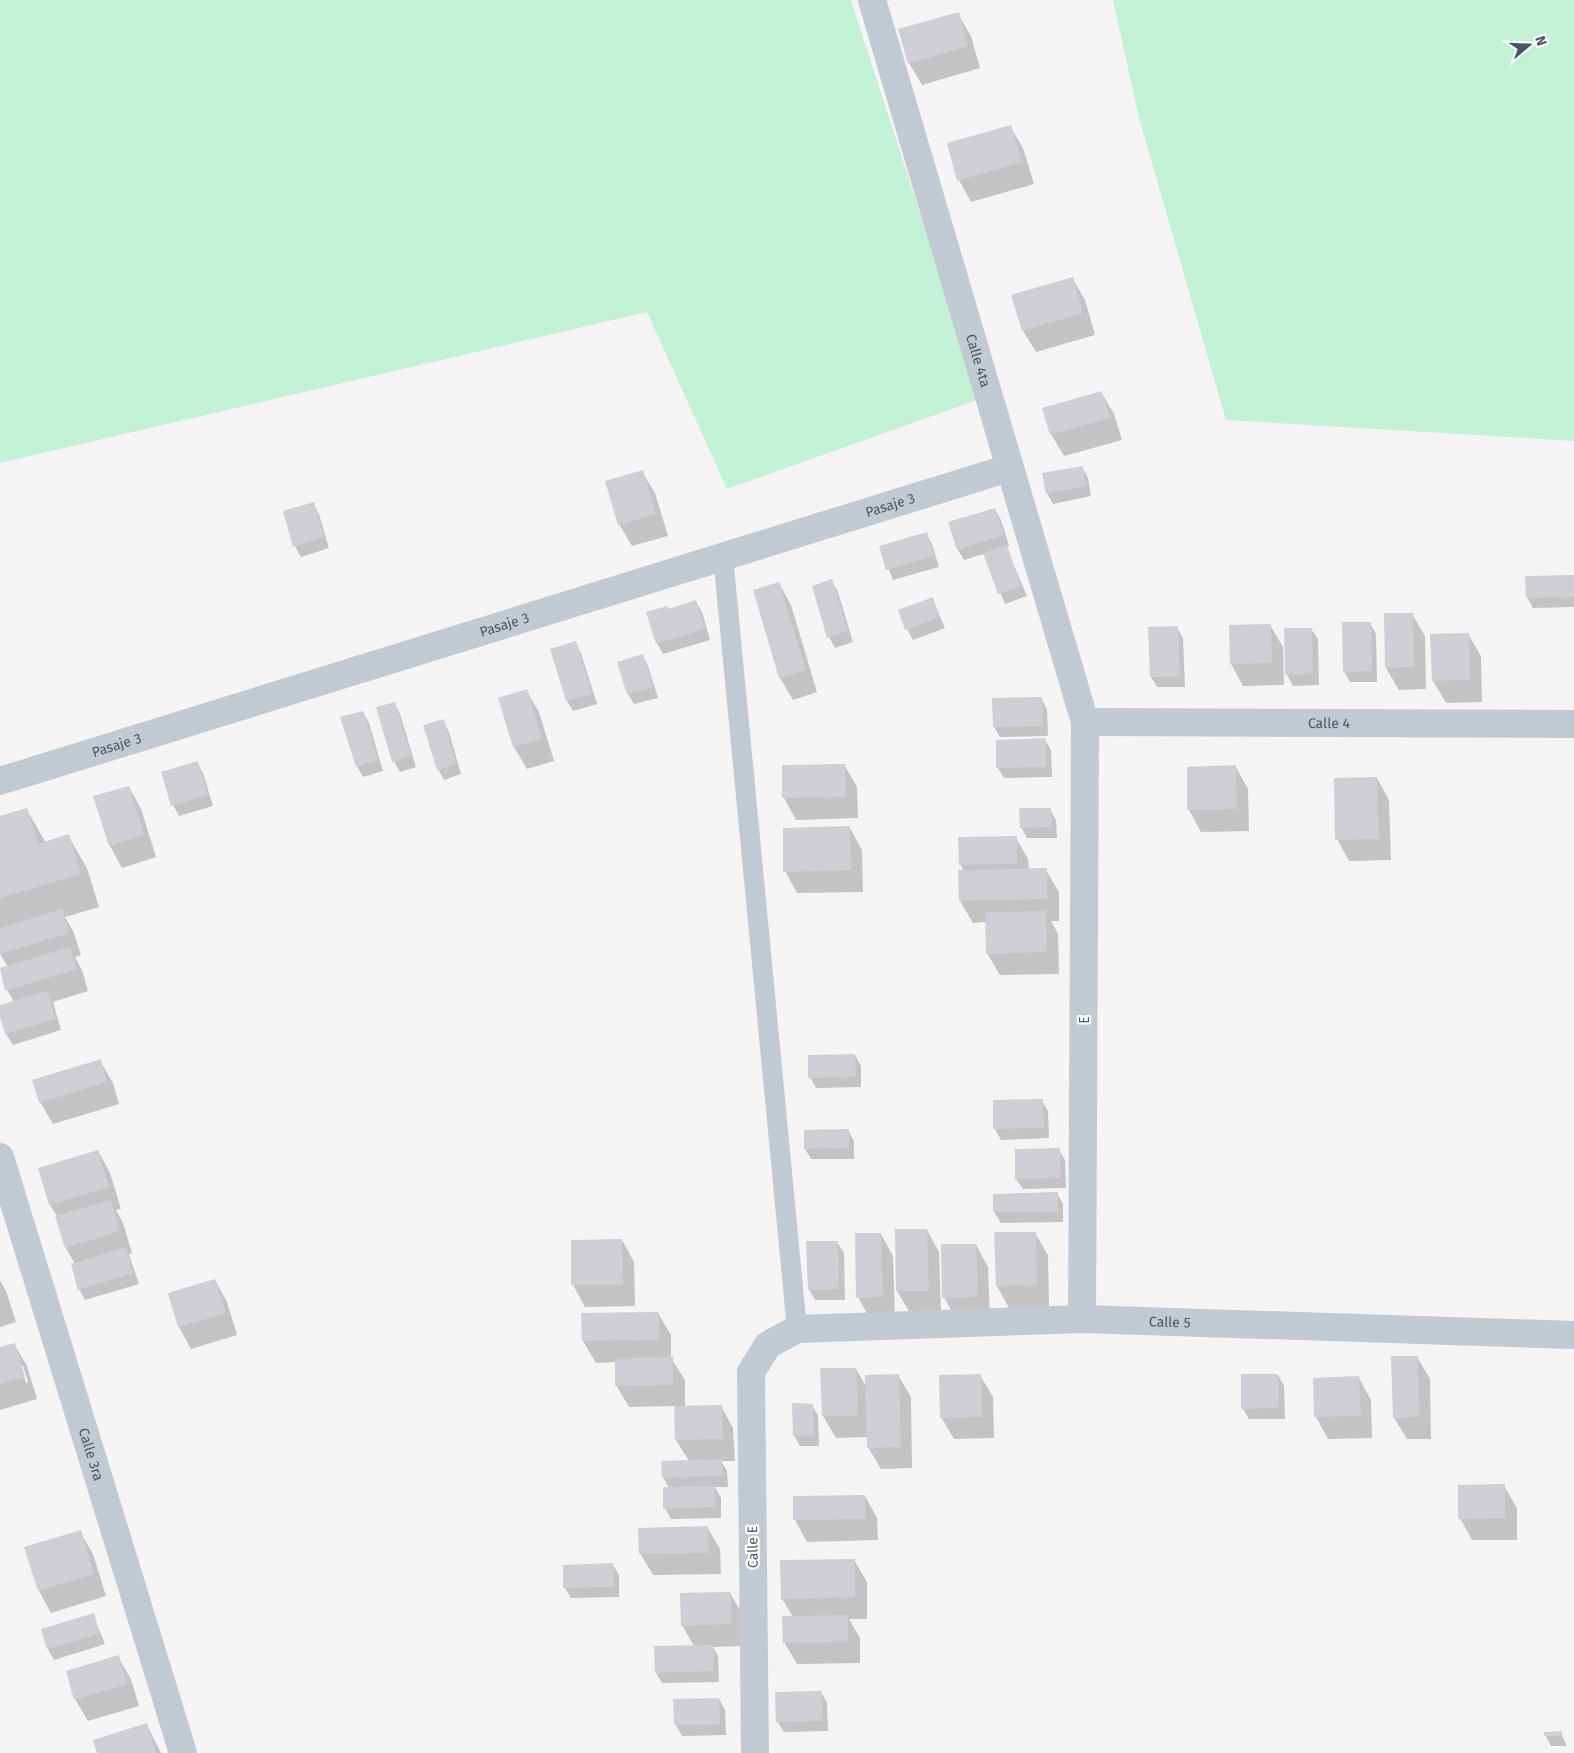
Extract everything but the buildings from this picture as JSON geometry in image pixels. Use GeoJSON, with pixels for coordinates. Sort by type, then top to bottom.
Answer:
{"type":"FeatureCollection","features":[{"type":"Feature","properties":{"kind":"street","name":"Calle 4ta"},"geometry":{"type":"LineString","coordinates":[[872,0],[1085,722]]}},
{"type":"Feature","properties":{"kind":"street","name":"Pasaje 3"},"geometry":{"type":"LineString","coordinates":[[0,780],[1009,468]]}},
{"type":"Feature","properties":{"kind":"street","name":"Calle 4"},"geometry":{"type":"LineString","coordinates":[[1085,722],[1574,724]]}},
{"type":"Feature","properties":{"kind":"street","name":"E"},"geometry":{"type":"LineString","coordinates":[[1082,1319],[1085,722]]}},
{"type":"Feature","properties":{"kind":"street","name":"Calle 3ra"},"geometry":{"type":"LineString","coordinates":[[0,1157],[183,1753]]}},
{"type":"Feature","properties":{"kind":"street","name":"Calle 5"},"geometry":{"type":"LineString","coordinates":[[768,1345],[797,1329],[1082,1319],[1574,1336]]}},
{"type":"Feature","properties":{"kind":"street","name":"Calle E"},"geometry":{"type":"LineString","coordinates":[[755,1753],[752,1372],[768,1345]]}},
{"type":"Feature","properties":{"kind":"lane"},"geometry":{"type":"LineString","coordinates":[[723,556],[797,1329]]}},
{"type":"Feature","properties":{"kind":"green space"},"geometry":{"type":"Polygon","coordinates":[[[0,0],[851,0],[980,399],[727,489],[647,312],[0,463],[0,0]]]}},
{"type":"Feature","properties":{"kind":"green space"},"geometry":{"type":"Polygon","coordinates":[[[1113,0],[1574,0],[1574,441],[1226,420],[1139,118],[1113,0]]]}}]}
